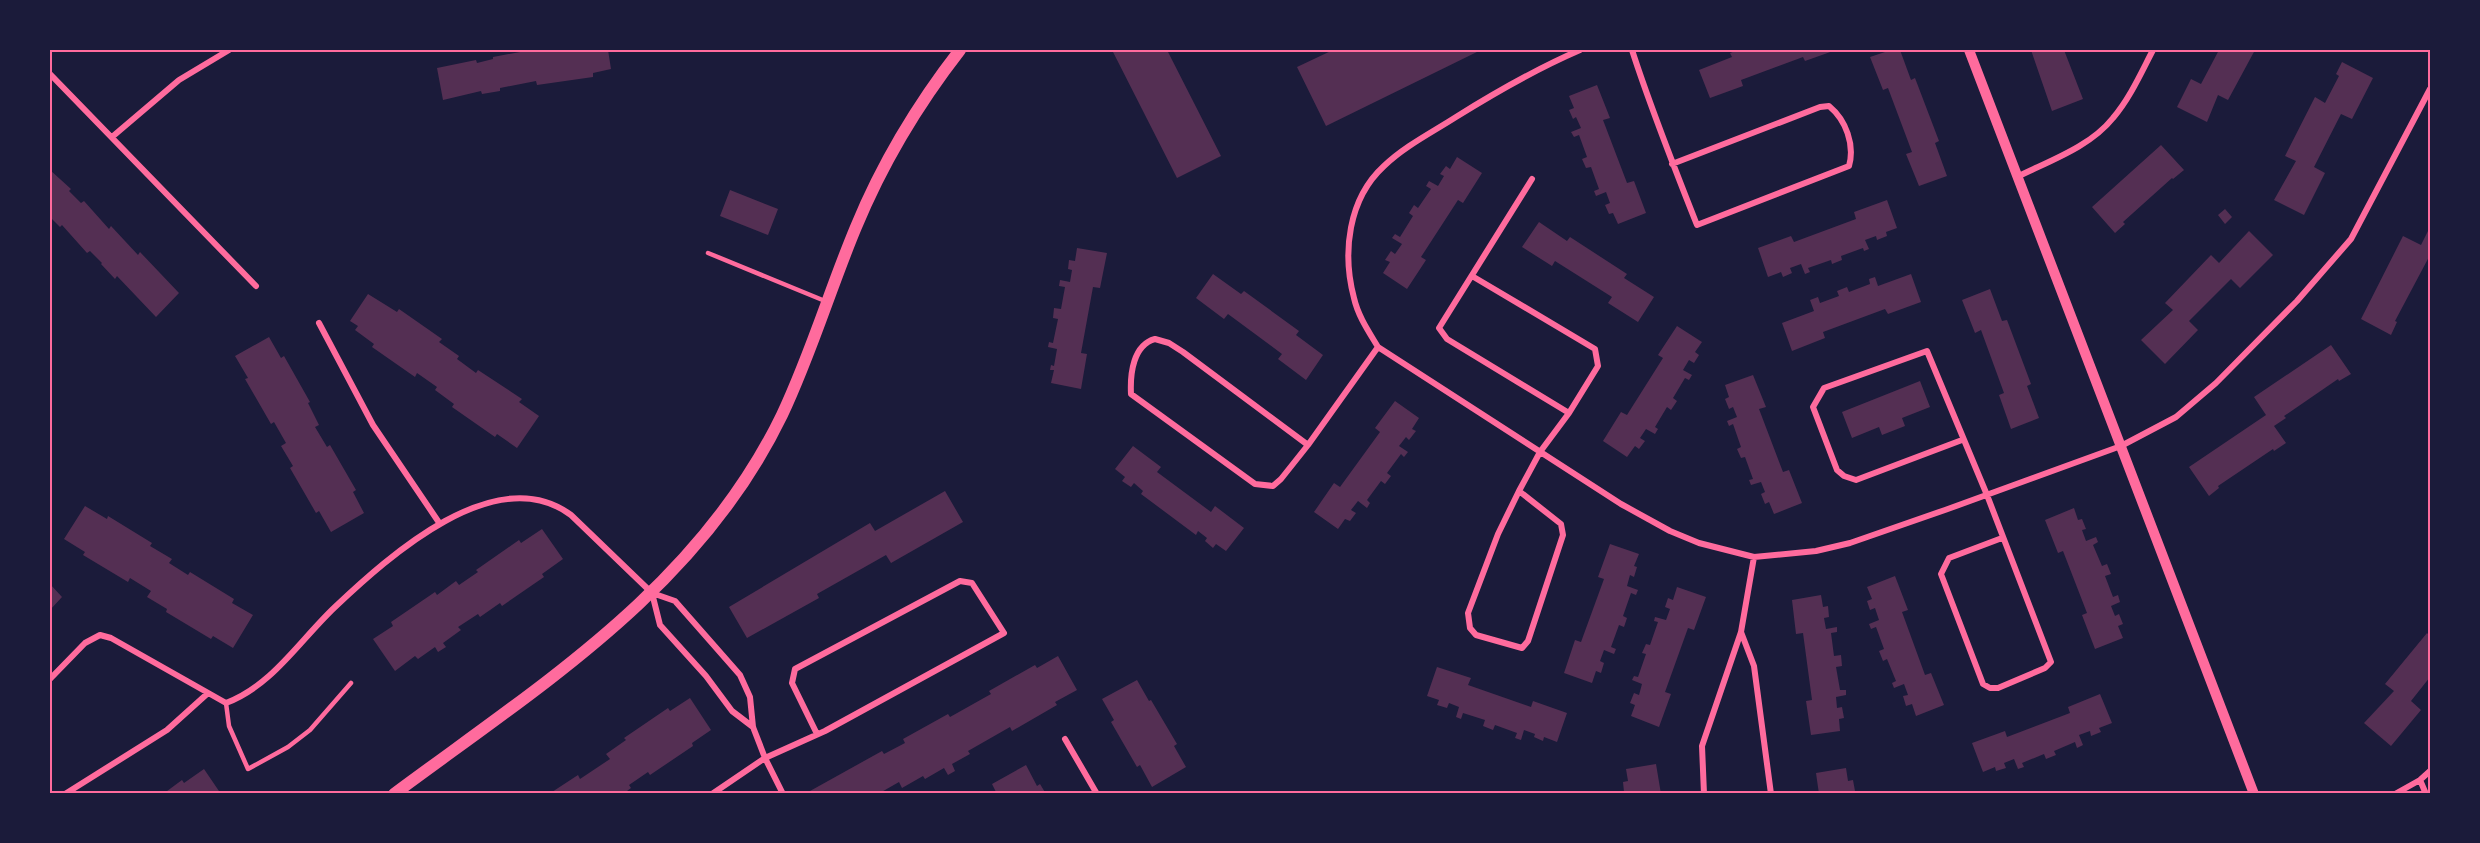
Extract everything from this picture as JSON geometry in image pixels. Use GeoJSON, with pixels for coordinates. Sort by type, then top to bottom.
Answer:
{"type":"FeatureCollection","features":[{"type":"Feature","properties":{"kind":"main road"},"geometry":{"type":"LineString","coordinates":[[394,794],[572,662],[652,594],[699,540],[751,469],[781,416],[828,302],[855,228],[877,181],[929,90],[960,50]]}},
{"type":"Feature","properties":{"kind":"street"},"geometry":{"type":"LineString","coordinates":[[112,137],[179,80],[229,50]]}},
{"type":"Feature","properties":{"kind":"street"},"geometry":{"type":"LineString","coordinates":[[1580,50],[1506,85],[1401,152],[1382,167],[1371,180],[1352,218],[1349,249],[1354,299],[1362,321],[1378,347],[1540,452],[1621,504],[1670,531],[1699,543],[1754,557],[1795,555],[1850,543],[2121,446],[2176,417],[2240,358],[2340,254],[2365,216],[2430,88]]}},
{"type":"Feature","properties":{"kind":"street"},"geometry":{"type":"LineString","coordinates":[[1632,50],[1653,115],[1672,164],[1697,225],[1849,166],[1851,146],[1847,132],[1836,112],[1829,106],[1820,107],[1672,164]]}},
{"type":"Feature","properties":{"kind":"street"},"geometry":{"type":"LineString","coordinates":[[1969,50],[2254,794]]}},
{"type":"Feature","properties":{"kind":"street"},"geometry":{"type":"LineString","coordinates":[[2017,177],[2078,146],[2112,120],[2128,97],[2153,50]]}},
{"type":"Feature","properties":{"kind":"street"},"geometry":{"type":"LineString","coordinates":[[50,74],[256,286]]}},
{"type":"Feature","properties":{"kind":"street"},"geometry":{"type":"LineString","coordinates":[[1532,179],[1439,328],[1447,339],[1569,413]]}},
{"type":"Feature","properties":{"kind":"street"},"geometry":{"type":"LineString","coordinates":[[1472,276],[1595,349],[1598,366],[1569,413],[1540,452],[1497,534],[1468,613],[1470,627],[1476,635],[1522,648],[1528,641],[1563,535],[1561,524],[1520,491]]}},
{"type":"Feature","properties":{"kind":"street"},"geometry":{"type":"LineString","coordinates":[[319,322],[373,425],[440,524]]}},
{"type":"Feature","properties":{"kind":"street"},"geometry":{"type":"LineString","coordinates":[[1308,445],[1169,343],[1155,339],[1146,342],[1139,351],[1130,382],[1131,394],[1255,484],[1273,486],[1308,445],[1378,347]]}},
{"type":"Feature","properties":{"kind":"street"},"geometry":{"type":"LineString","coordinates":[[1962,440],[1856,480],[1844,476],[1837,470],[1813,407],[1824,388],[1927,351],[1962,440],[1987,495],[2051,662],[2045,668],[1990,688],[1983,684],[1941,574],[1949,558],[2002,538]]}},
{"type":"Feature","properties":{"kind":"street"},"geometry":{"type":"LineString","coordinates":[[50,680],[86,643],[100,635],[111,638],[226,703],[260,684],[333,609],[378,567],[440,524],[468,509],[502,499],[539,498],[557,504],[571,514],[652,594],[675,601],[740,675],[750,697],[753,727],[783,794]]}},
{"type":"Feature","properties":{"kind":"street"},"geometry":{"type":"LineString","coordinates":[[1704,794],[1702,746],[1741,632],[1754,557]]}},
{"type":"Feature","properties":{"kind":"street"},"geometry":{"type":"LineString","coordinates":[[712,794],[765,758],[817,734],[1004,633],[972,583],[960,581],[795,669],[792,683],[817,734]]}},
{"type":"Feature","properties":{"kind":"street"},"geometry":{"type":"LineString","coordinates":[[652,594],[660,625],[706,676],[732,711],[753,727]]}},
{"type":"Feature","properties":{"kind":"street"},"geometry":{"type":"LineString","coordinates":[[1741,632],[1754,666],[1771,794]]}},
{"type":"Feature","properties":{"kind":"street"},"geometry":{"type":"LineString","coordinates":[[65,794],[166,730],[207,694]]}},
{"type":"Feature","properties":{"kind":"street"},"geometry":{"type":"LineString","coordinates":[[1065,739],[1097,794]]}},
{"type":"Feature","properties":{"kind":"street"},"geometry":{"type":"LineString","coordinates":[[2395,794],[2420,780],[2430,771]]}},
{"type":"Feature","properties":{"kind":"street"},"geometry":{"type":"LineString","coordinates":[[2420,780],[2426,794]]}},
{"type":"Feature","properties":{"kind":"lane"},"geometry":{"type":"LineString","coordinates":[[708,253],[828,302]]}},
{"type":"Feature","properties":{"kind":"lane"},"geometry":{"type":"LineString","coordinates":[[226,703],[229,726],[248,769],[288,747],[310,730],[351,683]]}},
{"type":"Feature","properties":{"kind":"building"},"geometry":{"type":"Polygon","coordinates":[[[531,50],[532,52],[608,50],[611,69],[593,73],[593,77],[537,85],[536,81],[500,88],[500,91],[482,94],[481,91],[443,100],[437,68],[476,60],[477,63],[493,59],[493,57],[531,50]]]}},
{"type":"Feature","properties":{"kind":"building"},"geometry":{"type":"Polygon","coordinates":[[[1112,50],[1167,50],[1221,156],[1177,178],[1112,50]]]}},
{"type":"Feature","properties":{"kind":"building"},"geometry":{"type":"Polygon","coordinates":[[[1333,50],[1481,50],[1326,126],[1297,67],[1333,50]]]}},
{"type":"Feature","properties":{"kind":"building"},"geometry":{"type":"Polygon","coordinates":[[[1738,50],[1836,50],[1805,61],[1803,57],[1741,80],[1743,86],[1710,98],[1699,70],[1732,57],[1730,53],[1738,50]]]}},
{"type":"Feature","properties":{"kind":"building"},"geometry":{"type":"Polygon","coordinates":[[[1891,50],[1900,50],[1911,80],[1915,78],[1939,141],[1935,143],[1947,176],[1919,186],[1906,154],[1912,152],[1888,88],[1883,90],[1870,57],[1891,50]]]}},
{"type":"Feature","properties":{"kind":"building"},"geometry":{"type":"Polygon","coordinates":[[[2031,50],[2064,50],[2083,99],[2052,111],[2031,50]]]}},
{"type":"Feature","properties":{"kind":"building"},"geometry":{"type":"Polygon","coordinates":[[[2219,50],[2255,50],[2228,100],[2218,95],[2207,122],[2177,107],[2191,79],[2201,84],[2219,50]]]}},
{"type":"Feature","properties":{"kind":"building"},"geometry":{"type":"Polygon","coordinates":[[[2342,62],[2373,78],[2352,119],[2341,114],[2314,167],[2325,173],[2304,215],[2274,200],[2296,161],[2285,156],[2315,97],[2325,103],[2339,76],[2336,74],[2342,62]]]}},
{"type":"Feature","properties":{"kind":"building"},"geometry":{"type":"Polygon","coordinates":[[[1597,85],[1610,118],[1603,120],[1627,183],[1634,181],[1646,213],[1618,224],[1613,213],[1609,214],[1605,205],[1610,203],[1606,192],[1596,196],[1594,191],[1599,189],[1591,167],[1586,168],[1582,159],[1587,157],[1579,135],[1574,137],[1571,132],[1581,128],[1576,117],[1573,119],[1569,110],[1574,108],[1569,96],[1597,85]]]}},
{"type":"Feature","properties":{"kind":"building"},"geometry":{"type":"Polygon","coordinates":[[[2161,145],[2184,170],[2123,222],[2125,224],[2115,233],[2092,207],[2161,145]]]}},
{"type":"Feature","properties":{"kind":"building"},"geometry":{"type":"Polygon","coordinates":[[[1457,157],[1482,173],[1463,203],[1458,200],[1421,257],[1426,260],[1407,289],[1383,273],[1390,262],[1385,260],[1391,251],[1395,254],[1402,244],[1392,238],[1395,234],[1400,237],[1413,216],[1409,213],[1414,205],[1418,208],[1431,189],[1426,186],[1429,181],[1438,186],[1444,176],[1440,174],[1446,166],[1450,169],[1457,157]]]}},
{"type":"Feature","properties":{"kind":"building"},"geometry":{"type":"Polygon","coordinates":[[[50,170],[71,189],[69,191],[81,203],[84,201],[109,229],[111,226],[138,255],[140,252],[179,293],[156,317],[117,276],[115,279],[90,251],[87,253],[62,225],[60,227],[50,217],[50,170]]]}},
{"type":"Feature","properties":{"kind":"building"},"geometry":{"type":"Polygon","coordinates":[[[730,190],[778,209],[768,235],[720,216],[730,190]]]}},
{"type":"Feature","properties":{"kind":"building"},"geometry":{"type":"Polygon","coordinates":[[[1887,200],[1897,228],[1886,232],[1887,236],[1877,240],[1876,236],[1865,240],[1869,249],[1864,251],[1863,248],[1841,256],[1842,260],[1832,264],[1831,260],[1808,268],[1810,272],[1805,274],[1801,264],[1790,268],[1792,273],[1783,277],[1781,272],[1768,277],[1758,248],[1791,236],[1794,242],[1856,219],[1854,212],[1887,200]]]}},
{"type":"Feature","properties":{"kind":"building"},"geometry":{"type":"Polygon","coordinates":[[[2225,209],[2232,217],[2225,224],[2218,215],[2225,209]]]}},
{"type":"Feature","properties":{"kind":"building"},"geometry":{"type":"Polygon","coordinates":[[[1539,222],[1567,241],[1570,237],[1627,274],[1624,278],[1654,297],[1638,322],[1608,303],[1612,297],[1555,261],[1552,266],[1522,247],[1539,222]]]}},
{"type":"Feature","properties":{"kind":"building"},"geometry":{"type":"Polygon","coordinates":[[[2430,227],[2430,255],[2395,321],[2397,322],[2391,335],[2361,319],[2403,236],[2421,245],[2430,227]]]}},
{"type":"Feature","properties":{"kind":"building"},"geometry":{"type":"Polygon","coordinates":[[[2249,231],[2273,255],[2240,288],[2231,279],[2189,321],[2198,330],[2165,364],[2141,340],[2173,310],[2165,303],[2211,255],[2219,263],[2249,231]]]}},
{"type":"Feature","properties":{"kind":"building"},"geometry":{"type":"Polygon","coordinates":[[[1077,248],[1107,253],[1100,288],[1093,287],[1081,353],[1087,354],[1081,389],[1051,383],[1054,370],[1050,370],[1051,365],[1054,366],[1057,349],[1048,347],[1049,342],[1053,343],[1058,319],[1053,318],[1054,308],[1061,309],[1065,287],[1059,286],[1060,280],[1070,282],[1072,270],[1068,269],[1069,260],[1075,261],[1077,248]]]}},
{"type":"Feature","properties":{"kind":"building"},"geometry":{"type":"Polygon","coordinates":[[[1213,274],[1241,294],[1244,291],[1299,331],[1296,335],[1323,355],[1306,380],[1278,359],[1282,354],[1228,314],[1224,319],[1196,298],[1213,274]]]}},
{"type":"Feature","properties":{"kind":"building"},"geometry":{"type":"Polygon","coordinates":[[[1911,274],[1921,302],[1888,314],[1885,309],[1823,332],[1825,338],[1792,351],[1782,323],[1814,311],[1810,300],[1818,297],[1820,303],[1839,296],[1837,291],[1847,287],[1849,292],[1870,284],[1869,279],[1875,277],[1878,286],[1911,274]]]}},
{"type":"Feature","properties":{"kind":"building"},"geometry":{"type":"Polygon","coordinates":[[[1990,289],[2002,321],[2007,320],[2031,384],[2027,386],[2039,418],[2011,429],[1999,395],[2004,393],[1981,330],[1975,333],[1962,300],[1990,289]]]}},
{"type":"Feature","properties":{"kind":"building"},"geometry":{"type":"Polygon","coordinates":[[[368,294],[397,312],[399,309],[442,339],[439,342],[459,356],[457,359],[476,373],[478,370],[522,399],[519,402],[539,416],[517,448],[497,434],[495,437],[452,407],[454,404],[435,390],[437,387],[417,373],[415,377],[372,347],[374,344],[355,330],[358,326],[350,321],[368,294]]]}},
{"type":"Feature","properties":{"kind":"building"},"geometry":{"type":"Polygon","coordinates":[[[1677,326],[1702,342],[1695,352],[1699,355],[1694,363],[1689,360],[1683,370],[1692,375],[1689,380],[1685,378],[1673,398],[1677,401],[1671,410],[1667,407],[1655,427],[1658,429],[1655,434],[1646,429],[1640,438],[1645,441],[1639,449],[1635,446],[1627,457],[1603,441],[1621,412],[1627,415],[1663,358],[1658,355],[1677,326]]]}},
{"type":"Feature","properties":{"kind":"building"},"geometry":{"type":"Polygon","coordinates":[[[269,337],[281,358],[284,356],[310,402],[308,403],[319,425],[315,427],[327,447],[330,445],[356,490],[353,492],[364,513],[331,532],[319,511],[316,513],[290,468],[293,466],[281,446],[286,443],[274,422],[271,424],[245,379],[248,378],[235,356],[269,337]]]}},
{"type":"Feature","properties":{"kind":"building"},"geometry":{"type":"Polygon","coordinates":[[[2331,345],[2351,374],[2339,381],[2338,379],[2284,416],[2286,418],[2274,426],[2286,443],[2274,451],[2273,449],[2218,486],[2219,488],[2209,496],[2189,467],[2266,415],[2254,397],[2331,345]]]}},
{"type":"Feature","properties":{"kind":"building"},"geometry":{"type":"Polygon","coordinates":[[[1753,375],[1766,407],[1759,409],[1783,472],[1789,470],[1802,503],[1774,514],[1769,502],[1765,504],[1761,494],[1765,492],[1761,482],[1751,485],[1749,480],[1753,479],[1745,457],[1741,458],[1737,449],[1741,447],[1733,424],[1729,426],[1727,421],[1737,417],[1733,407],[1729,409],[1725,399],[1729,397],[1725,385],[1753,375]]]}},
{"type":"Feature","properties":{"kind":"building"},"geometry":{"type":"Polygon","coordinates":[[[1920,381],[1930,407],[1902,418],[1905,426],[1882,435],[1879,427],[1852,438],[1842,412],[1920,381]]]}},
{"type":"Feature","properties":{"kind":"building"},"geometry":{"type":"Polygon","coordinates":[[[1395,401],[1419,418],[1412,429],[1416,431],[1409,440],[1406,437],[1399,446],[1408,452],[1404,457],[1401,454],[1387,473],[1391,476],[1385,484],[1381,481],[1367,500],[1370,503],[1367,508],[1358,501],[1351,510],[1356,513],[1350,521],[1345,519],[1338,529],[1314,512],[1334,483],[1340,487],[1380,432],[1375,428],[1395,401]]]}},
{"type":"Feature","properties":{"kind":"building"},"geometry":{"type":"Polygon","coordinates":[[[1133,446],[1161,467],[1157,472],[1211,512],[1215,506],[1244,528],[1226,551],[1216,544],[1213,548],[1205,541],[1207,538],[1198,531],[1196,535],[1141,494],[1143,491],[1134,483],[1131,487],[1122,481],[1125,477],[1115,469],[1133,446]]]}},
{"type":"Feature","properties":{"kind":"building"},"geometry":{"type":"Polygon","coordinates":[[[945,491],[963,522],[891,563],[886,555],[817,594],[819,598],[747,638],[729,607],[870,523],[875,531],[945,491]]]}},
{"type":"Feature","properties":{"kind":"building"},"geometry":{"type":"Polygon","coordinates":[[[85,506],[107,519],[108,516],[152,543],[150,546],[172,559],[169,563],[188,575],[190,572],[234,599],[232,603],[253,615],[233,648],[213,636],[211,639],[166,612],[167,609],[147,597],[151,591],[130,578],[128,582],[83,555],[85,552],[64,539],[85,506]]]}},
{"type":"Feature","properties":{"kind":"building"},"geometry":{"type":"Polygon","coordinates":[[[2074,508],[2078,520],[2082,519],[2086,529],[2082,530],[2086,541],[2096,537],[2098,542],[2093,545],[2102,566],[2107,564],[2111,574],[2105,576],[2113,597],[2118,595],[2120,602],[2111,606],[2115,616],[2119,614],[2123,624],[2118,626],[2123,638],[2095,649],[2082,615],[2087,613],[2063,551],[2058,553],[2045,520],[2074,508]]]}},
{"type":"Feature","properties":{"kind":"building"},"geometry":{"type":"Polygon","coordinates":[[[542,529],[563,559],[542,574],[544,577],[502,606],[500,603],[480,617],[478,614],[458,627],[461,630],[443,643],[446,647],[438,652],[435,647],[418,659],[415,656],[395,671],[373,639],[393,626],[391,622],[435,592],[437,595],[456,581],[459,585],[478,572],[476,570],[519,540],[521,543],[542,529]]]}},
{"type":"Feature","properties":{"kind":"building"},"geometry":{"type":"Polygon","coordinates":[[[1610,544],[1639,554],[1634,566],[1637,567],[1634,577],[1630,575],[1627,586],[1638,590],[1636,595],[1631,593],[1623,616],[1627,618],[1624,627],[1619,625],[1611,647],[1616,649],[1614,654],[1604,650],[1600,661],[1604,663],[1601,673],[1596,671],[1592,683],[1564,673],[1575,640],[1581,642],[1604,579],[1598,577],[1610,544]]]}},
{"type":"Feature","properties":{"kind":"building"},"geometry":{"type":"Polygon","coordinates":[[[1895,576],[1908,610],[1902,612],[1925,675],[1931,673],[1944,705],[1916,716],[1912,704],[1906,706],[1903,696],[1908,695],[1904,684],[1894,688],[1892,683],[1896,681],[1887,659],[1883,661],[1879,651],[1884,649],[1876,627],[1871,629],[1869,624],[1879,620],[1875,608],[1870,610],[1867,601],[1872,599],[1867,587],[1895,576]]]}},
{"type":"Feature","properties":{"kind":"building"},"geometry":{"type":"Polygon","coordinates":[[[50,584],[62,597],[50,610],[50,584]]]}},
{"type":"Feature","properties":{"kind":"building"},"geometry":{"type":"Polygon","coordinates":[[[1677,587],[1706,597],[1694,630],[1688,628],[1665,692],[1671,694],[1659,727],[1631,716],[1635,705],[1630,703],[1634,693],[1639,695],[1642,684],[1632,680],[1634,676],[1638,677],[1646,654],[1642,653],[1646,644],[1650,645],[1658,622],[1654,621],[1655,617],[1666,620],[1670,609],[1665,607],[1668,598],[1673,600],[1677,587]]]}},
{"type":"Feature","properties":{"kind":"building"},"geometry":{"type":"Polygon","coordinates":[[[1821,595],[1823,607],[1828,606],[1829,617],[1824,618],[1826,629],[1837,627],[1837,632],[1831,633],[1834,656],[1841,655],[1842,666],[1836,667],[1840,690],[1846,690],[1846,695],[1836,697],[1837,708],[1842,707],[1844,718],[1839,719],[1840,731],[1811,735],[1806,701],[1812,700],[1803,633],[1796,634],[1792,600],[1821,595]]]}},
{"type":"Feature","properties":{"kind":"building"},"geometry":{"type":"Polygon","coordinates":[[[2427,633],[2430,636],[2430,677],[2411,701],[2421,710],[2391,746],[2364,723],[2394,691],[2385,684],[2427,633]]]}},
{"type":"Feature","properties":{"kind":"building"},"geometry":{"type":"Polygon","coordinates":[[[1058,656],[1077,690],[1055,702],[1057,705],[1012,731],[1010,727],[968,751],[970,754],[952,764],[955,771],[948,775],[944,768],[925,779],[923,776],[902,788],[899,782],[878,794],[811,794],[810,791],[882,751],[884,754],[905,743],[903,739],[948,714],[950,717],[991,694],[989,691],[1035,665],[1037,668],[1058,656]]]}},
{"type":"Feature","properties":{"kind":"building"},"geometry":{"type":"Polygon","coordinates":[[[1437,667],[1471,678],[1468,685],[1531,707],[1533,701],[1567,713],[1557,742],[1544,737],[1543,741],[1534,737],[1535,734],[1524,730],[1521,740],[1515,738],[1517,733],[1495,725],[1493,730],[1483,726],[1485,720],[1463,713],[1461,719],[1456,717],[1459,707],[1449,703],[1447,708],[1437,705],[1439,700],[1427,696],[1437,667]]]}},
{"type":"Feature","properties":{"kind":"building"},"geometry":{"type":"Polygon","coordinates":[[[1137,680],[1177,744],[1174,746],[1186,767],[1152,787],[1140,765],[1137,767],[1111,722],[1114,720],[1102,699],[1137,680]]]}},
{"type":"Feature","properties":{"kind":"building"},"geometry":{"type":"Polygon","coordinates":[[[2100,694],[2112,723],[2099,728],[2101,732],[2091,736],[2090,731],[2079,735],[2083,745],[2077,748],[2075,742],[2054,751],[2056,755],[2046,759],[2044,754],[2022,763],[2024,767],[2018,769],[2014,759],[2004,763],[2006,768],[1996,771],[1995,767],[1983,772],[1972,743],[2005,731],[2007,737],[2070,713],[2068,707],[2100,694]]]}},
{"type":"Feature","properties":{"kind":"building"},"geometry":{"type":"Polygon","coordinates":[[[690,698],[711,730],[692,743],[693,746],[650,775],[648,772],[629,785],[631,788],[623,794],[553,794],[552,792],[578,775],[580,779],[610,759],[606,754],[626,740],[624,738],[668,708],[670,711],[690,698]]]}},
{"type":"Feature","properties":{"kind":"building"},"geometry":{"type":"Polygon","coordinates":[[[1656,764],[1661,794],[1624,792],[1623,782],[1628,781],[1626,769],[1656,764]]]}},
{"type":"Feature","properties":{"kind":"building"},"geometry":{"type":"Polygon","coordinates":[[[1026,765],[1037,786],[1040,784],[1046,794],[997,794],[992,784],[1026,765]]]}},
{"type":"Feature","properties":{"kind":"building"},"geometry":{"type":"Polygon","coordinates":[[[1846,768],[1848,781],[1853,780],[1855,791],[1849,794],[1819,794],[1816,773],[1846,768]]]}},
{"type":"Feature","properties":{"kind":"building"},"geometry":{"type":"Polygon","coordinates":[[[204,769],[221,794],[163,794],[182,780],[184,783],[204,769]]]}}]}
